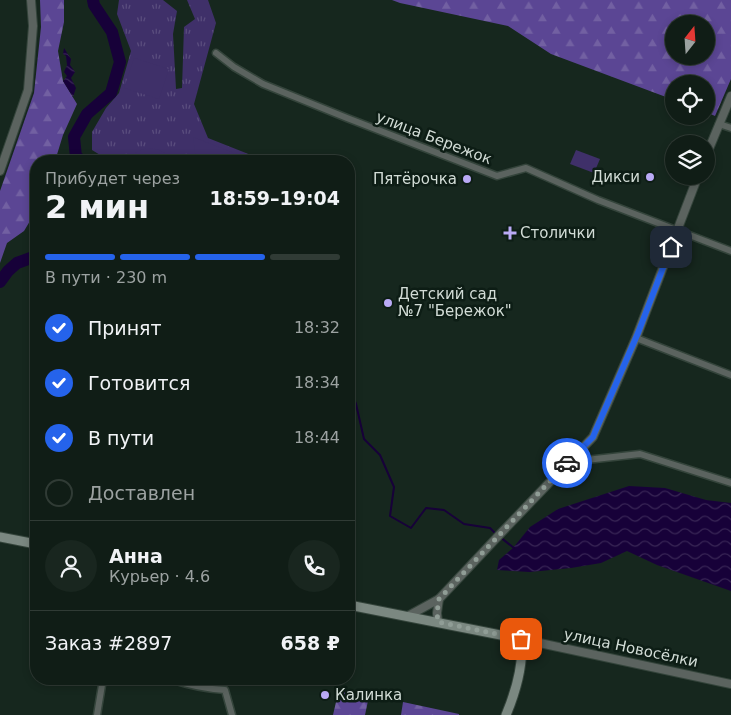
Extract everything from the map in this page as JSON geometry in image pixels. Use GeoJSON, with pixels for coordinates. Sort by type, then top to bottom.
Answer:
{"type":"FeatureCollection","features":[{"type":"Feature","properties":{"kind":"main road"},"geometry":{"type":"LineString","coordinates":[[0,537],[30,543]]}},
{"type":"Feature","properties":{"kind":"main road","name":"улица Новосёлки"},"geometry":{"type":"LineString","coordinates":[[355,606],[521,639]]}},
{"type":"Feature","properties":{"kind":"main road"},"geometry":{"type":"LineString","coordinates":[[506,715],[521,667],[521,639]]}},
{"type":"Feature","properties":{"kind":"street"},"geometry":{"type":"LineString","coordinates":[[0,171],[28,90],[33,26],[30,0]]}},
{"type":"Feature","properties":{"kind":"street","name":"улица Бережок"},"geometry":{"type":"LineString","coordinates":[[216,53],[234,67],[263,84],[497,176],[526,168],[598,200],[731,251]]}},
{"type":"Feature","properties":{"kind":"street"},"geometry":{"type":"LineString","coordinates":[[715,135],[731,96]]}},
{"type":"Feature","properties":{"kind":"street"},"geometry":{"type":"LineString","coordinates":[[719,124],[731,128]]}},
{"type":"Feature","properties":{"kind":"street"},"geometry":{"type":"LineString","coordinates":[[408,616],[439,599],[593,437],[636,338],[694,185]]}},
{"type":"Feature","properties":{"kind":"street"},"geometry":{"type":"LineString","coordinates":[[636,338],[731,375]]}},
{"type":"Feature","properties":{"kind":"street"},"geometry":{"type":"LineString","coordinates":[[568,462],[640,454],[731,483]]}},
{"type":"Feature","properties":{"kind":"street"},"geometry":{"type":"LineString","coordinates":[[438,622],[439,599]]}},
{"type":"Feature","properties":{"kind":"street","name":"улица Новосёлки"},"geometry":{"type":"LineString","coordinates":[[521,639],[731,684]]}},
{"type":"Feature","properties":{"kind":"street"},"geometry":{"type":"LineString","coordinates":[[96,715],[102,685]]}},
{"type":"Feature","properties":{"kind":"street"},"geometry":{"type":"LineString","coordinates":[[191,685],[225,690],[232,715]]}},
{"type":"Feature","properties":{"kind":"green space"},"geometry":{"type":"Polygon","coordinates":[[[40,0],[64,0],[64,22],[58,51],[63,81],[77,104],[63,135],[57,155],[30,155],[30,221],[24,231],[7,243],[0,263],[0,191],[34,93],[41,27],[40,0]]]}},
{"type":"Feature","properties":{"kind":"green space"},"geometry":{"type":"Polygon","coordinates":[[[119,0],[163,0],[177,11],[173,34],[176,89],[182,88],[184,27],[195,19],[187,0],[208,0],[216,23],[194,104],[208,138],[251,155],[100,155],[92,150],[92,132],[106,108],[119,93],[131,51],[117,14],[119,0]]]}},
{"type":"Feature","properties":{"kind":"green space"},"geometry":{"type":"Polygon","coordinates":[[[392,0],[731,0],[731,79],[715,116],[715,75],[665,75],[665,97],[551,54],[508,26],[392,0]]]}},
{"type":"Feature","properties":{"kind":"green space"},"geometry":{"type":"Polygon","coordinates":[[[134,58],[169,69],[159,99],[124,88],[134,58]]]}},
{"type":"Feature","properties":{"kind":"green space"},"geometry":{"type":"Polygon","coordinates":[[[193,137],[234,153],[233,155],[195,155],[193,137]]]}},
{"type":"Feature","properties":{"kind":"green space"},"geometry":{"type":"Polygon","coordinates":[[[146,148],[161,151],[167,155],[133,155],[146,148]]]}},
{"type":"Feature","properties":{"kind":"green space"},"geometry":{"type":"Polygon","coordinates":[[[576,150],[600,159],[594,173],[570,164],[576,150]]]}},
{"type":"Feature","properties":{"kind":"green space"},"geometry":{"type":"Polygon","coordinates":[[[339,689],[369,696],[365,715],[333,715],[339,689]]]}},
{"type":"Feature","properties":{"kind":"green space"},"geometry":{"type":"Polygon","coordinates":[[[403,702],[459,714],[459,715],[401,715],[403,702]]]}},
{"type":"Feature","properties":{"kind":"water"},"geometry":{"type":"Polygon","coordinates":[[[64,48],[71,59],[70,65],[75,72],[71,78],[76,88],[73,97],[63,81],[67,76],[64,72],[67,65],[66,56],[63,54],[64,48]]]}},
{"type":"Feature","properties":{"kind":"water"},"geometry":{"type":"Polygon","coordinates":[[[629,486],[665,488],[706,500],[731,503],[731,591],[657,565],[627,551],[601,563],[571,568],[530,572],[497,570],[499,560],[513,548],[530,527],[558,509],[629,486]]]}},
{"type":"Feature","properties":{"kind":"waterway"},"geometry":{"type":"LineString","coordinates":[[76,155],[74,137],[87,114],[111,93],[120,62],[112,32],[94,5],[93,0]]}},
{"type":"Feature","properties":{"kind":"waterway"},"geometry":{"type":"LineString","coordinates":[[0,282],[17,263],[30,258]]}},
{"type":"Feature","properties":{"kind":"waterway"},"geometry":{"type":"LineString","coordinates":[[355,402],[364,439],[380,455],[394,487],[390,516],[411,528],[426,508],[444,510],[464,524],[490,528],[496,534]]}},
{"type":"Feature","properties":{"kind":"waterway"},"geometry":{"type":"LineString","coordinates":[[500,537],[514,548]]}},
{"type":"Feature","properties":{"kind":"way so far"},"geometry":{"type":"LineString","coordinates":[[521,639],[438,622],[439,599],[567,463]]}},
{"type":"Feature","properties":{"kind":"place","name":"Дикси"},"geometry":{"type":"Point","coordinates":[650,177]}},
{"type":"Feature","properties":{"kind":"place","name":"Пятёрочка"},"geometry":{"type":"Point","coordinates":[467,179]}},
{"type":"Feature","properties":{"kind":"place","name":"Столички"},"geometry":{"type":"Point","coordinates":[510,233]}},
{"type":"Feature","properties":{"kind":"place","name":"Детский сад №7 \"Бережок\""},"geometry":{"type":"Point","coordinates":[388,303]}},
{"type":"Feature","properties":{"kind":"place","name":"Калинка"},"geometry":{"type":"Point","coordinates":[325,695]}},
{"type":"Feature","properties":{"kind":"route"},"geometry":{"type":"LineString","coordinates":[[567,463],[593,437],[638,333],[671,247]]}}]}
